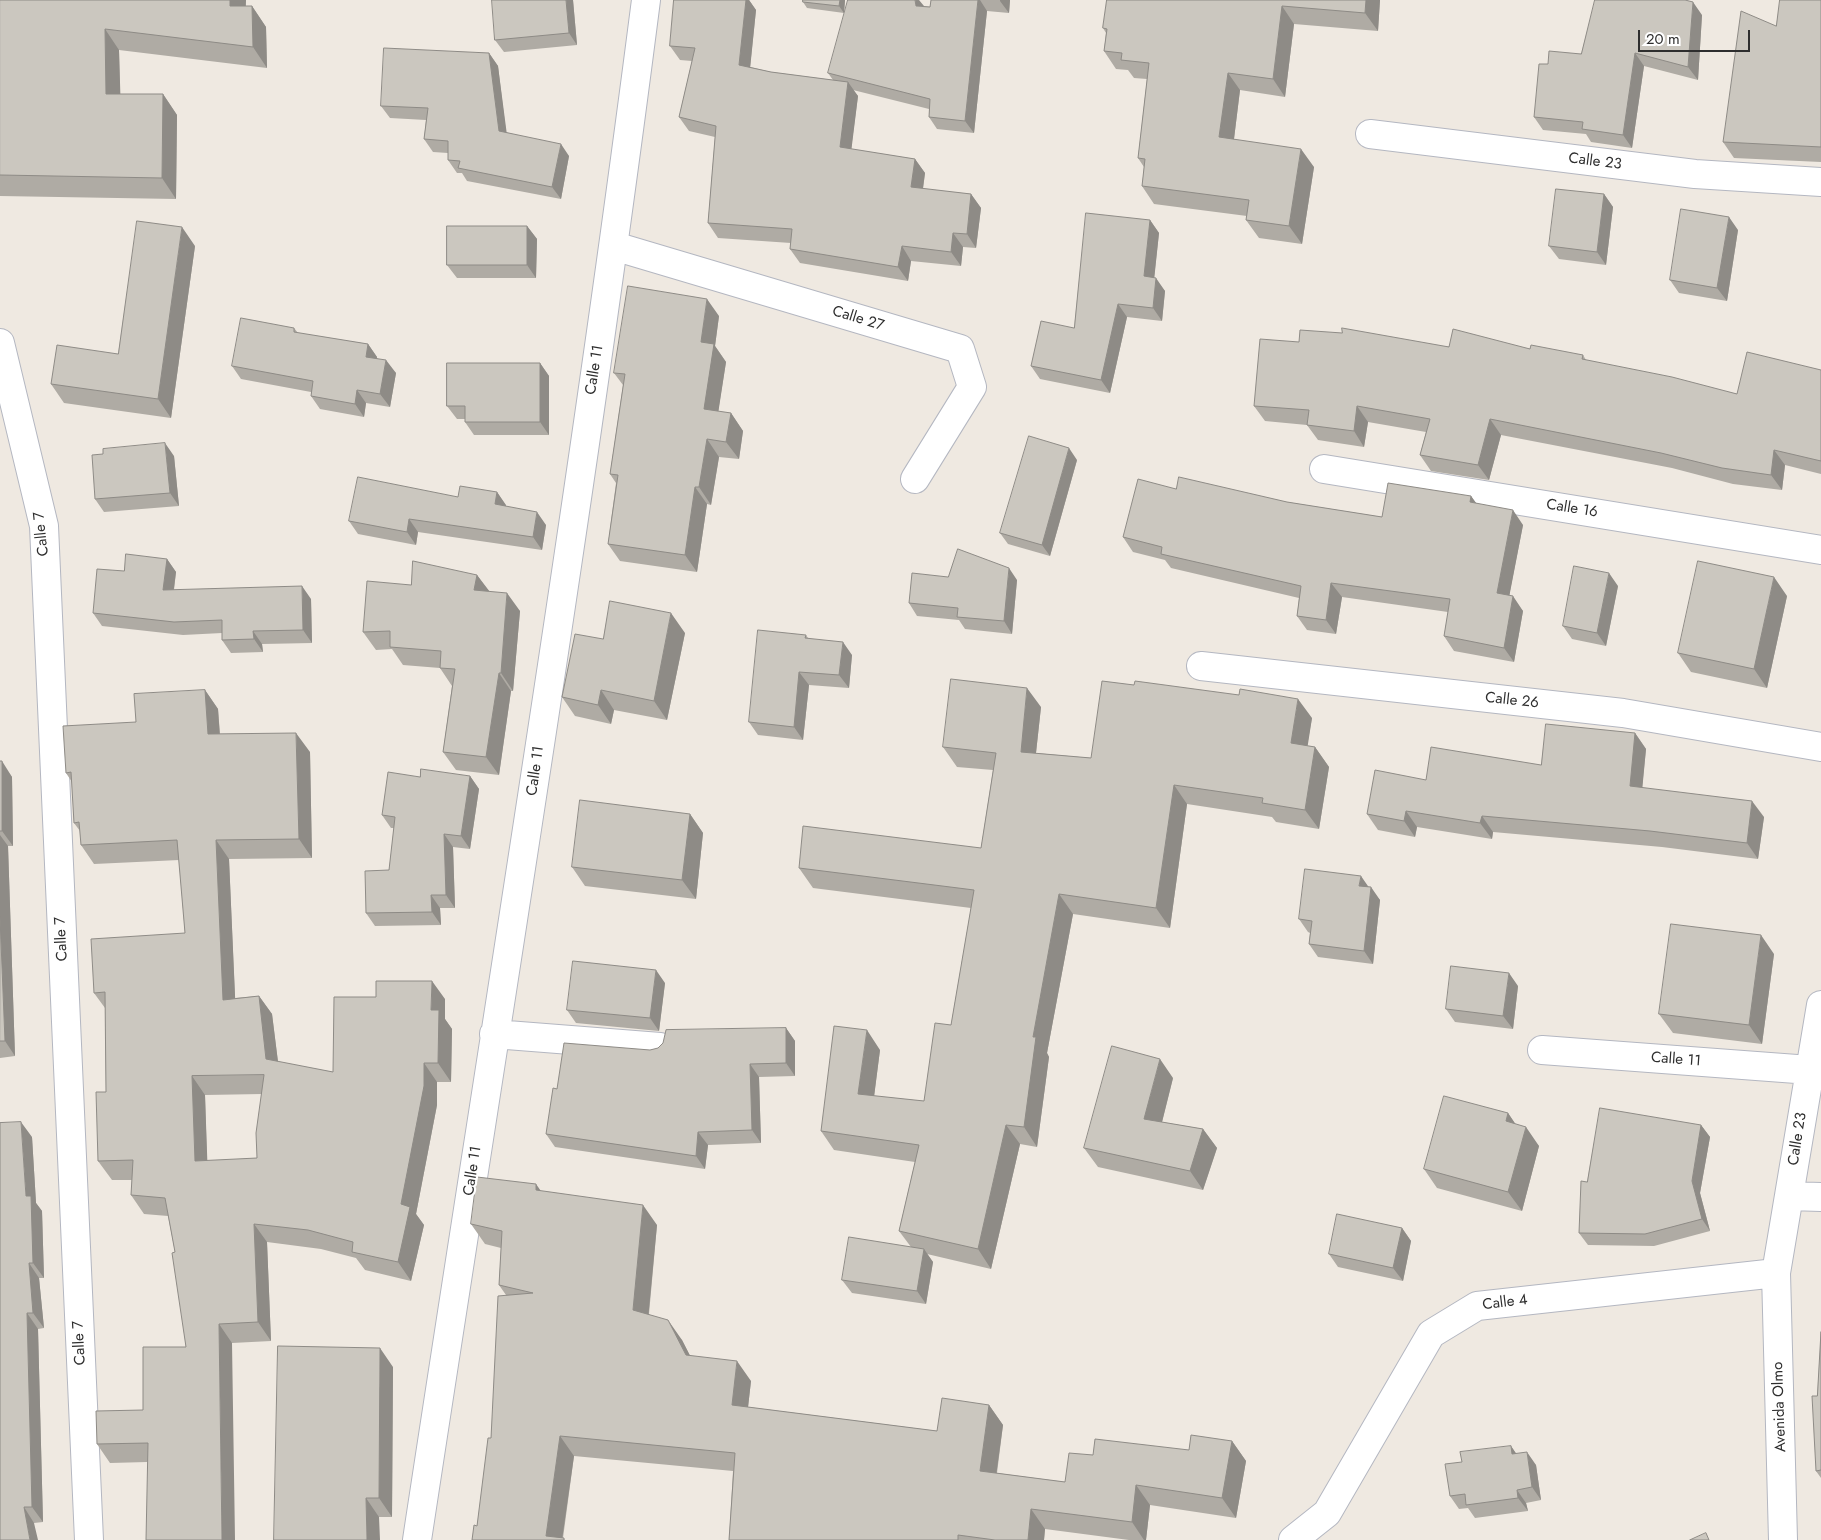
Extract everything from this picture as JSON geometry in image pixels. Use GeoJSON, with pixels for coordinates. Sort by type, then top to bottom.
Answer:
{"type":"FeatureCollection","features":[{"type":"Feature","properties":{"kind":"street","name":"Calle 11"},"geometry":{"type":"LineString","coordinates":[[417,1540],[494,1034],[525,850],[614,246],[646,0]]}},
{"type":"Feature","properties":{"kind":"street","name":"Calle 23"},"geometry":{"type":"LineString","coordinates":[[1370,134],[1696,174],[1821,182]]}},
{"type":"Feature","properties":{"kind":"street","name":"Calle 27"},"geometry":{"type":"LineString","coordinates":[[614,246],[960,349],[972,387],[915,479]]}},
{"type":"Feature","properties":{"kind":"street","name":"Calle 7"},"geometry":{"type":"LineString","coordinates":[[0,342],[44,526],[89,1540]]}},
{"type":"Feature","properties":{"kind":"street","name":"Calle 16"},"geometry":{"type":"LineString","coordinates":[[1324,468],[1821,550]]}},
{"type":"Feature","properties":{"kind":"street","name":"Calle 26"},"geometry":{"type":"LineString","coordinates":[[1201,666],[1622,713],[1821,747]]}},
{"type":"Feature","properties":{"kind":"street","name":"Calle 23"},"geometry":{"type":"LineString","coordinates":[[1776,1273],[1821,1005]]}},
{"type":"Feature","properties":{"kind":"street"},"geometry":{"type":"LineString","coordinates":[[494,1034],[660,1047]]}},
{"type":"Feature","properties":{"kind":"street","name":"Calle 11"},"geometry":{"type":"LineString","coordinates":[[1542,1050],[1810,1070]]}},
{"type":"Feature","properties":{"kind":"street"},"geometry":{"type":"LineString","coordinates":[[1789,1196],[1821,1197]]}},
{"type":"Feature","properties":{"kind":"street","name":"Calle 4"},"geometry":{"type":"LineString","coordinates":[[1293,1540],[1327,1513],[1431,1334],[1477,1306],[1776,1273]]}},
{"type":"Feature","properties":{"kind":"street","name":"Avenida Olmo"},"geometry":{"type":"LineString","coordinates":[[1776,1273],[1783,1540]]}},
{"type":"Feature","properties":{"kind":"building"},"geometry":{"type":"Polygon","coordinates":[[[0,0],[230,0],[230,6],[252,6],[253,47],[105,29],[106,94],[163,94],[162,178],[0,175],[0,0]]]}},
{"type":"Feature","properties":{"kind":"building"},"geometry":{"type":"Polygon","coordinates":[[[492,0],[566,0],[569,33],[495,40],[492,0]]]}},
{"type":"Feature","properties":{"kind":"building"},"geometry":{"type":"Polygon","coordinates":[[[674,0],[746,0],[739,65],[771,72],[848,82],[840,147],[915,159],[911,187],[971,194],[967,234],[953,233],[951,252],[902,246],[898,267],[790,249],[792,229],[708,223],[716,126],[679,117],[695,48],[670,46],[674,0]]]}},
{"type":"Feature","properties":{"kind":"building"},"geometry":{"type":"Polygon","coordinates":[[[803,0],[840,0],[839,6],[803,2],[803,0]]]}},
{"type":"Feature","properties":{"kind":"building"},"geometry":{"type":"Polygon","coordinates":[[[848,0],[915,0],[916,6],[930,7],[931,0],[978,0],[965,121],[929,117],[930,99],[828,73],[848,0]]]}},
{"type":"Feature","properties":{"kind":"building"},"geometry":{"type":"Polygon","coordinates":[[[1107,0],[1366,0],[1365,13],[1282,6],[1273,79],[1228,73],[1219,137],[1301,149],[1289,226],[1246,220],[1249,200],[1142,186],[1145,159],[1138,158],[1149,63],[1121,60],[1122,53],[1104,51],[1107,29],[1103,28],[1107,0]]]}},
{"type":"Feature","properties":{"kind":"building"},"geometry":{"type":"Polygon","coordinates":[[[1595,0],[1685,0],[1693,2],[1688,67],[1635,53],[1623,135],[1582,129],[1583,122],[1534,117],[1539,64],[1548,64],[1549,51],[1581,54],[1595,0]]]}},
{"type":"Feature","properties":{"kind":"building"},"geometry":{"type":"Polygon","coordinates":[[[1780,0],[1821,0],[1821,147],[1723,142],[1741,11],[1776,26],[1780,0]]]}},
{"type":"Feature","properties":{"kind":"building"},"geometry":{"type":"Polygon","coordinates":[[[384,48],[489,53],[499,131],[561,144],[552,187],[458,168],[460,161],[448,160],[448,141],[424,139],[428,108],[381,106],[384,48]]]}},
{"type":"Feature","properties":{"kind":"building"},"geometry":{"type":"Polygon","coordinates":[[[1556,189],[1604,194],[1597,252],[1549,246],[1556,189]]]}},
{"type":"Feature","properties":{"kind":"building"},"geometry":{"type":"Polygon","coordinates":[[[1681,209],[1729,217],[1717,288],[1670,280],[1681,209]]]}},
{"type":"Feature","properties":{"kind":"building"},"geometry":{"type":"Polygon","coordinates":[[[1086,213],[1150,220],[1144,276],[1156,278],[1153,308],[1118,304],[1101,380],[1031,366],[1041,321],[1074,328],[1086,213]]]}},
{"type":"Feature","properties":{"kind":"building"},"geometry":{"type":"Polygon","coordinates":[[[137,221],[182,227],[158,399],[51,384],[57,345],[118,354],[137,221]]]}},
{"type":"Feature","properties":{"kind":"building"},"geometry":{"type":"Polygon","coordinates":[[[447,226],[527,226],[527,265],[447,265],[447,226]]]}},
{"type":"Feature","properties":{"kind":"building"},"geometry":{"type":"Polygon","coordinates":[[[628,286],[707,299],[701,342],[714,344],[704,409],[731,413],[726,442],[707,439],[699,487],[695,487],[685,555],[608,544],[618,475],[610,474],[625,374],[614,373],[628,286]]]}},
{"type":"Feature","properties":{"kind":"building"},"geometry":{"type":"Polygon","coordinates":[[[241,318],[294,328],[294,332],[368,344],[366,357],[386,360],[380,394],[357,390],[355,404],[311,396],[313,381],[232,366],[241,318]]]}},
{"type":"Feature","properties":{"kind":"building"},"geometry":{"type":"Polygon","coordinates":[[[1342,328],[1449,347],[1453,329],[1530,349],[1531,345],[1583,355],[1582,359],[1672,377],[1737,394],[1747,352],[1821,370],[1821,461],[1774,450],[1771,475],[1722,468],[1661,453],[1490,419],[1478,465],[1420,455],[1430,419],[1357,406],[1354,431],[1307,425],[1309,410],[1254,406],[1260,339],[1299,342],[1300,330],[1342,333],[1342,328]]]}},
{"type":"Feature","properties":{"kind":"building"},"geometry":{"type":"Polygon","coordinates":[[[447,363],[540,363],[540,422],[465,422],[465,406],[447,406],[447,363]]]}},
{"type":"Feature","properties":{"kind":"building"},"geometry":{"type":"Polygon","coordinates":[[[1029,436],[1069,448],[1042,545],[1000,533],[1029,436]]]}},
{"type":"Feature","properties":{"kind":"building"},"geometry":{"type":"Polygon","coordinates":[[[165,443],[170,493],[95,499],[92,455],[103,454],[103,449],[165,443]]]}},
{"type":"Feature","properties":{"kind":"building"},"geometry":{"type":"Polygon","coordinates":[[[358,477],[458,497],[460,486],[497,492],[495,504],[537,512],[533,537],[409,519],[407,532],[349,521],[358,477]]]}},
{"type":"Feature","properties":{"kind":"building"},"geometry":{"type":"Polygon","coordinates":[[[1179,477],[1287,502],[1382,517],[1388,483],[1471,496],[1470,502],[1513,510],[1497,593],[1513,596],[1504,648],[1444,636],[1450,599],[1331,583],[1326,620],[1297,616],[1301,586],[1161,554],[1162,547],[1123,537],[1138,479],[1176,489],[1179,477]]]}},
{"type":"Feature","properties":{"kind":"building"},"geometry":{"type":"Polygon","coordinates":[[[958,549],[1009,568],[1004,621],[957,617],[958,608],[909,603],[912,573],[948,577],[958,549]]]}},
{"type":"Feature","properties":{"kind":"building"},"geometry":{"type":"Polygon","coordinates":[[[126,554],[167,559],[163,590],[302,586],[303,630],[253,631],[254,639],[222,640],[222,620],[174,622],[93,613],[97,569],[124,571],[126,554]]]}},
{"type":"Feature","properties":{"kind":"building"},"geometry":{"type":"Polygon","coordinates":[[[413,561],[477,575],[474,590],[507,593],[501,673],[499,673],[486,757],[443,752],[455,669],[440,668],[441,651],[390,647],[390,631],[363,632],[367,581],[411,585],[413,561]]]}},
{"type":"Feature","properties":{"kind":"building"},"geometry":{"type":"Polygon","coordinates":[[[1698,561],[1774,577],[1754,669],[1678,653],[1698,561]]]}},
{"type":"Feature","properties":{"kind":"building"},"geometry":{"type":"Polygon","coordinates":[[[1574,566],[1609,573],[1597,633],[1563,626],[1574,566]]]}},
{"type":"Feature","properties":{"kind":"building"},"geometry":{"type":"Polygon","coordinates":[[[610,601],[671,613],[654,701],[601,690],[598,705],[562,697],[575,634],[603,639],[610,601]]]}},
{"type":"Feature","properties":{"kind":"building"},"geometry":{"type":"Polygon","coordinates":[[[758,630],[806,635],[805,638],[843,642],[839,675],[799,672],[794,727],[749,722],[758,630]]]}},
{"type":"Feature","properties":{"kind":"building"},"geometry":{"type":"Polygon","coordinates":[[[951,679],[1027,688],[1021,752],[1091,758],[1102,681],[1134,685],[1135,681],[1239,695],[1240,689],[1298,699],[1291,743],[1315,747],[1305,810],[1262,803],[1263,798],[1174,785],[1156,908],[1059,894],[1033,1037],[1036,1037],[1024,1127],[1006,1125],[978,1249],[899,1231],[919,1145],[821,1131],[834,1026],[867,1030],[858,1094],[924,1101],[935,1023],[951,1025],[974,890],[799,868],[803,826],[981,848],[996,753],[943,747],[951,679]]]}},
{"type":"Feature","properties":{"kind":"building"},"geometry":{"type":"Polygon","coordinates":[[[205,690],[208,734],[296,733],[299,839],[216,840],[223,1000],[259,996],[266,1059],[333,1072],[334,997],[376,997],[376,981],[432,981],[431,1010],[439,1010],[438,1063],[424,1063],[424,1086],[401,1204],[410,1207],[398,1262],[352,1252],[353,1242],[308,1230],[254,1224],[258,1322],[219,1324],[222,1540],[146,1540],[148,1443],[97,1444],[96,1411],[143,1410],[143,1347],[186,1347],[172,1253],[175,1252],[165,1198],[131,1195],[133,1160],[98,1161],[96,1092],[106,1092],[105,992],[94,993],[91,939],[185,933],[177,840],[81,845],[79,822],[74,823],[71,772],[66,773],[63,726],[136,722],[134,694],[205,690]],[[264,1075],[192,1076],[195,1161],[257,1158],[256,1133],[264,1075]]]}},
{"type":"Feature","properties":{"kind":"building"},"geometry":{"type":"Polygon","coordinates":[[[1546,724],[1635,733],[1630,786],[1752,801],[1747,843],[1650,831],[1482,816],[1480,823],[1406,811],[1404,821],[1367,814],[1375,770],[1426,780],[1431,747],[1541,765],[1546,724]]]}},
{"type":"Feature","properties":{"kind":"building"},"geometry":{"type":"Polygon","coordinates":[[[0,761],[2,761],[2,831],[0,831],[0,761]]]}},
{"type":"Feature","properties":{"kind":"building"},"geometry":{"type":"Polygon","coordinates":[[[421,769],[470,776],[461,836],[444,834],[446,895],[431,895],[432,912],[366,913],[365,871],[389,870],[395,817],[382,815],[388,772],[420,777],[421,769]]]}},
{"type":"Feature","properties":{"kind":"building"},"geometry":{"type":"Polygon","coordinates":[[[580,800],[690,814],[682,880],[572,867],[580,800]]]}},
{"type":"Feature","properties":{"kind":"building"},"geometry":{"type":"Polygon","coordinates":[[[1305,869],[1361,876],[1359,886],[1371,887],[1364,951],[1309,944],[1312,921],[1299,919],[1305,869]]]}},
{"type":"Feature","properties":{"kind":"building"},"geometry":{"type":"Polygon","coordinates":[[[0,917],[5,1041],[0,1041],[0,917]]]}},
{"type":"Feature","properties":{"kind":"building"},"geometry":{"type":"Polygon","coordinates":[[[1671,924],[1761,935],[1749,1025],[1659,1014],[1671,924]]]}},
{"type":"Feature","properties":{"kind":"building"},"geometry":{"type":"Polygon","coordinates":[[[573,961],[656,970],[650,1018],[567,1010],[573,961]]]}},
{"type":"Feature","properties":{"kind":"building"},"geometry":{"type":"Polygon","coordinates":[[[1451,966],[1509,973],[1503,1016],[1446,1009],[1451,966]]]}},
{"type":"Feature","properties":{"kind":"building"},"geometry":{"type":"Polygon","coordinates":[[[786,1028],[786,1063],[750,1064],[752,1130],[698,1132],[696,1156],[546,1134],[553,1088],[557,1089],[564,1043],[650,1050],[658,1048],[663,1043],[666,1030],[786,1028]]]}},
{"type":"Feature","properties":{"kind":"building"},"geometry":{"type":"Polygon","coordinates":[[[1112,1046],[1160,1059],[1144,1119],[1203,1129],[1190,1171],[1084,1148],[1112,1046]]]}},
{"type":"Feature","properties":{"kind":"building"},"geometry":{"type":"Polygon","coordinates":[[[1444,1096],[1508,1113],[1506,1121],[1526,1127],[1508,1192],[1424,1169],[1444,1096]]]}},
{"type":"Feature","properties":{"kind":"building"},"geometry":{"type":"Polygon","coordinates":[[[1600,1108],[1701,1125],[1692,1181],[1702,1219],[1645,1234],[1579,1233],[1581,1181],[1587,1182],[1600,1108]]]}},
{"type":"Feature","properties":{"kind":"building"},"geometry":{"type":"Polygon","coordinates":[[[21,1122],[26,1196],[31,1196],[33,1263],[29,1263],[33,1313],[27,1313],[32,1507],[24,1507],[30,1540],[0,1540],[0,1123],[21,1122]]]}},
{"type":"Feature","properties":{"kind":"building"},"geometry":{"type":"Polygon","coordinates":[[[477,1177],[536,1184],[536,1190],[643,1205],[633,1310],[668,1320],[686,1355],[737,1361],[732,1405],[937,1431],[942,1398],[989,1405],[980,1471],[1065,1482],[1069,1453],[1093,1455],[1095,1439],[1189,1450],[1191,1435],[1232,1441],[1222,1498],[1136,1485],[1132,1522],[1031,1509],[1028,1540],[995,1540],[958,1535],[958,1540],[729,1540],[735,1453],[560,1436],[546,1536],[564,1538],[564,1540],[472,1540],[474,1525],[477,1526],[488,1438],[491,1438],[498,1296],[533,1293],[499,1285],[502,1231],[471,1224],[477,1177]]]}},
{"type":"Feature","properties":{"kind":"building"},"geometry":{"type":"Polygon","coordinates":[[[1337,1214],[1402,1228],[1393,1268],[1329,1254],[1337,1214]]]}},
{"type":"Feature","properties":{"kind":"building"},"geometry":{"type":"Polygon","coordinates":[[[849,1237],[924,1249],[917,1291],[842,1280],[849,1237]]]}},
{"type":"Feature","properties":{"kind":"building"},"geometry":{"type":"Polygon","coordinates":[[[1821,1332],[1821,1470],[1816,1471],[1812,1396],[1817,1396],[1821,1332]]]}},
{"type":"Feature","properties":{"kind":"building"},"geometry":{"type":"Polygon","coordinates":[[[278,1346],[380,1348],[379,1498],[366,1498],[367,1540],[274,1540],[278,1346]]]}},
{"type":"Feature","properties":{"kind":"building"},"geometry":{"type":"Polygon","coordinates":[[[1511,1446],[1512,1454],[1527,1452],[1532,1487],[1517,1490],[1518,1498],[1466,1505],[1465,1494],[1450,1496],[1445,1464],[1462,1462],[1460,1452],[1511,1446]]]}},
{"type":"Feature","properties":{"kind":"building"},"geometry":{"type":"Polygon","coordinates":[[[1706,1533],[1709,1540],[1690,1540],[1706,1533]]]}}]}
